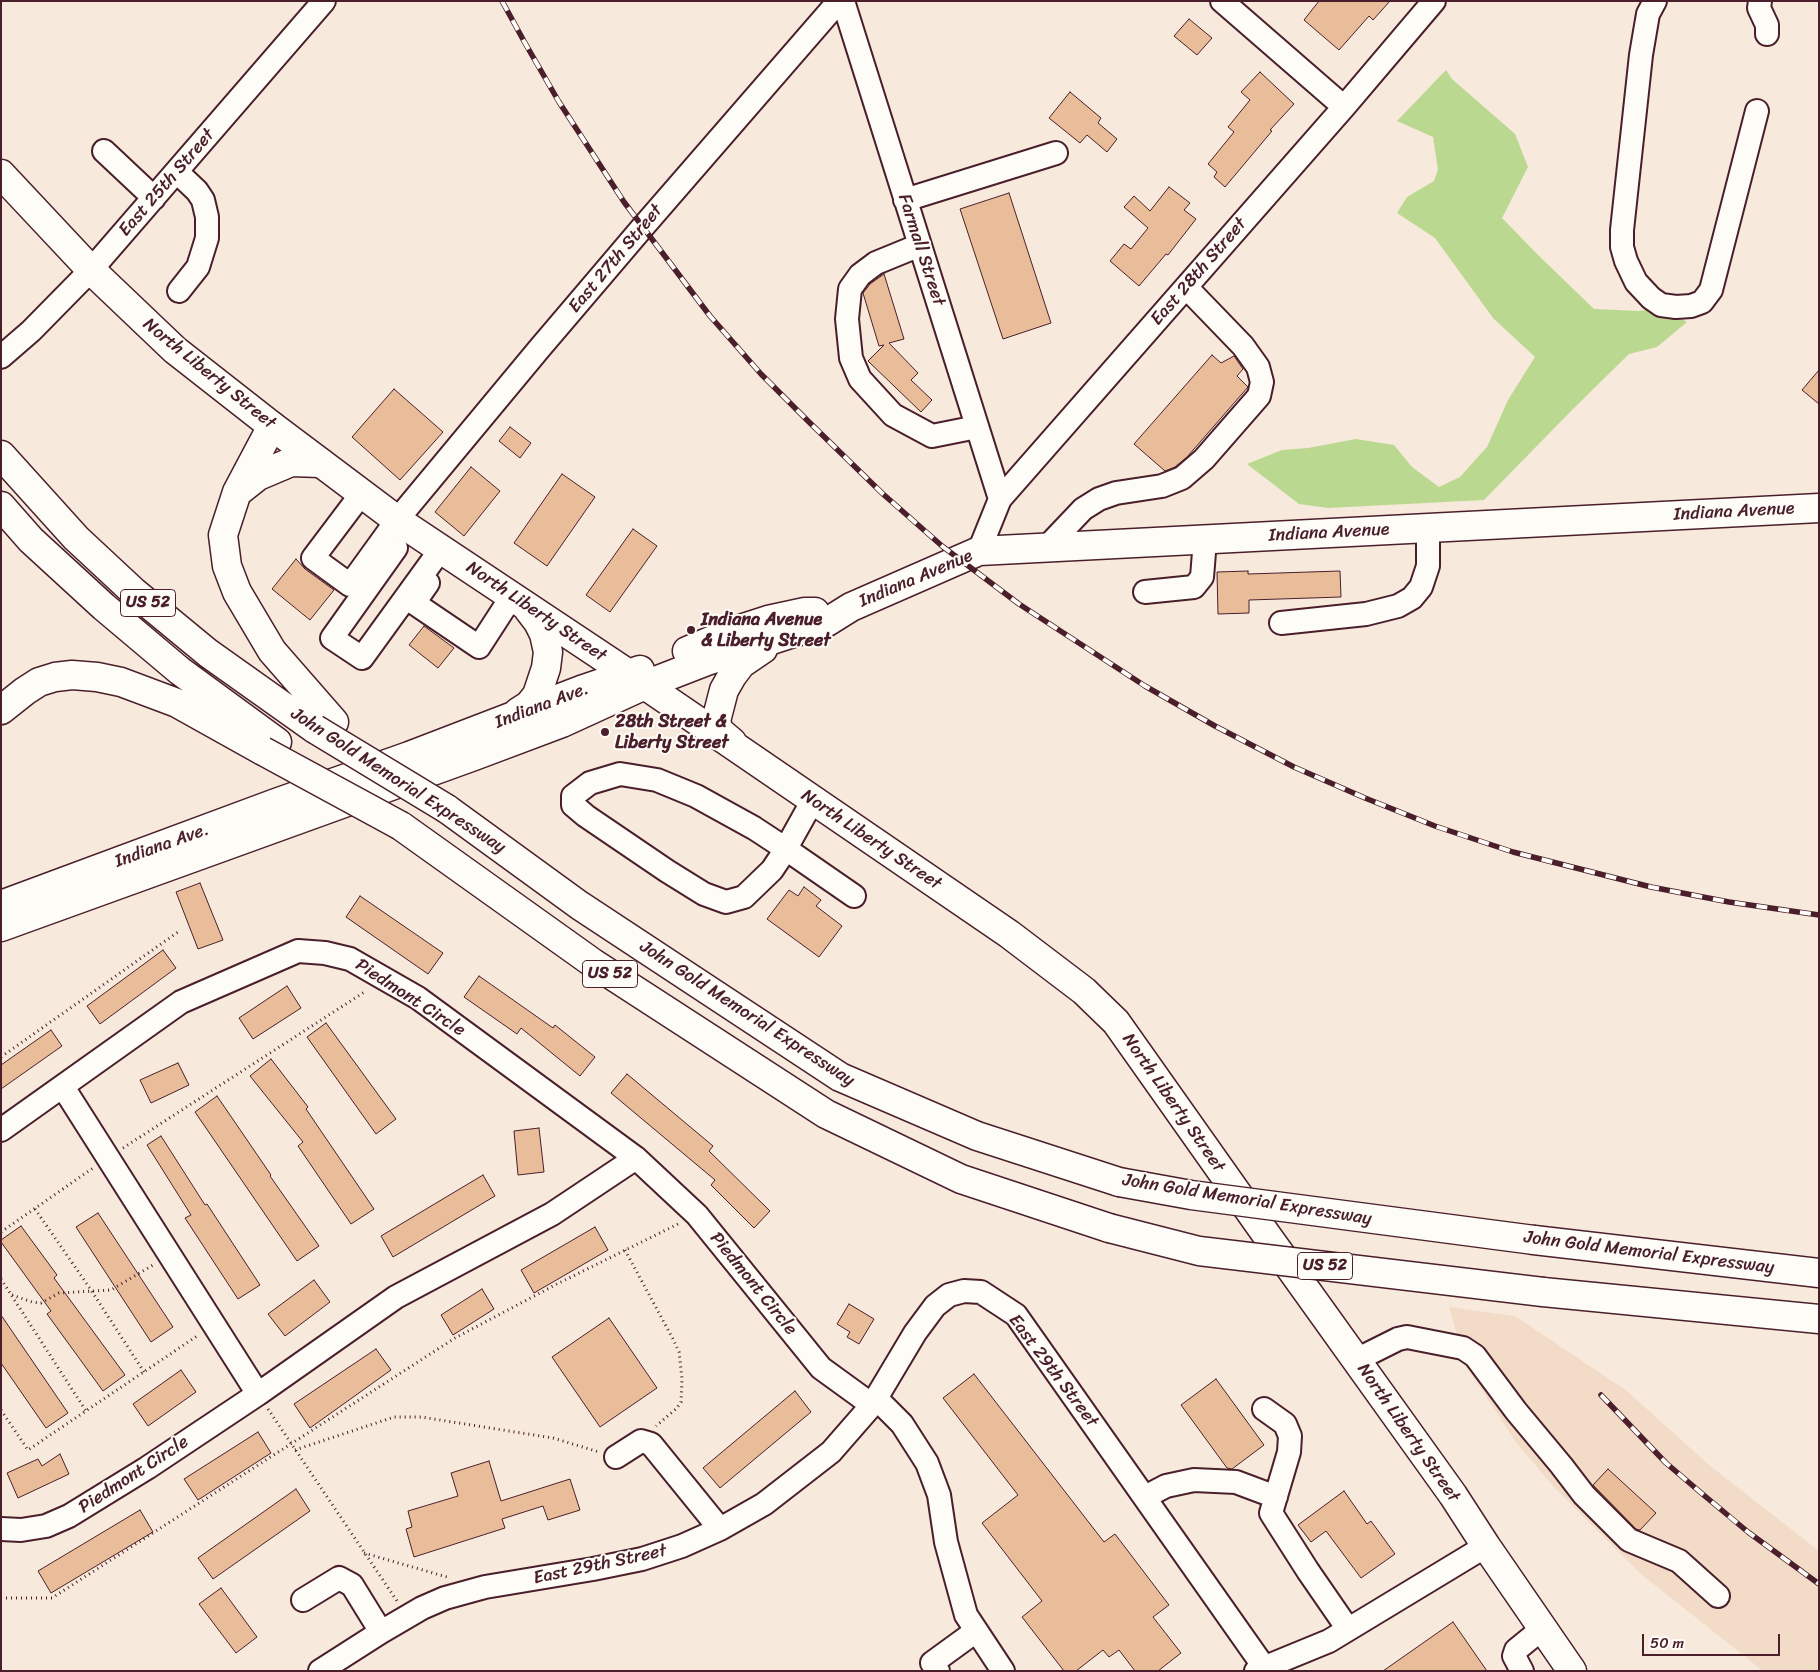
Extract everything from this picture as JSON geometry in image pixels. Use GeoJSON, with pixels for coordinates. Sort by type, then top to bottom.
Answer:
{"type":"FeatureCollection","features":[{"type":"Feature","properties":{"kind":"main road","name":"North Liberty Street"},"geometry":{"type":"LineString","coordinates":[[1,174],[91,270],[175,350],[272,426],[404,524],[637,680],[1009,934],[1084,992],[1116,1022],[1453,1496],[1572,1671]]}},
{"type":"Feature","properties":{"kind":"main road"},"geometry":{"type":"LineString","coordinates":[[272,426],[237,492],[224,535],[227,566],[237,592],[272,650],[325,725]]}},
{"type":"Feature","properties":{"kind":"main road","name":"John Gold Memorial Expressway"},"geometry":{"type":"LineString","coordinates":[[1,455],[76,538],[134,592],[208,653],[325,725],[447,809],[579,905],[840,1077],[977,1136],[1119,1182],[1191,1195],[1534,1240],[1819,1273]]}},
{"type":"Feature","properties":{"kind":"main road"},"geometry":{"type":"LineString","coordinates":[[237,492],[258,476],[292,462],[321,462]]}},
{"type":"Feature","properties":{"kind":"main road","name":"John Gold Memorial Expressway"},"geometry":{"type":"LineString","coordinates":[[1,506],[31,540],[104,607],[270,746],[401,826],[593,963],[826,1114],[961,1179],[1109,1228],[1199,1251],[1543,1292],[1819,1319]]}},
{"type":"Feature","properties":{"kind":"main road","name":"Indiana Avenue"},"geometry":{"type":"LineString","coordinates":[[851,607],[979,551],[1819,508]]}},
{"type":"Feature","properties":{"kind":"main road"},"geometry":{"type":"LineString","coordinates":[[504,720],[530,705],[537,695],[546,668],[548,652],[544,634],[538,622],[518,600]]}},
{"type":"Feature","properties":{"kind":"main road","name":"Indiana Ave."},"geometry":{"type":"LineString","coordinates":[[1,905],[504,720],[580,690],[637,680],[707,661],[828,622],[851,607]]}},
{"type":"Feature","properties":{"kind":"main road","name":"Indiana Ave."},"geometry":{"type":"LineString","coordinates":[[1,927],[474,756],[589,711],[637,680],[731,632],[805,612],[826,612],[851,607]]}},
{"type":"Feature","properties":{"kind":"main road"},"geometry":{"type":"LineString","coordinates":[[744,753],[720,731],[716,721],[724,690],[742,664],[783,637]]}},
{"type":"Feature","properties":{"kind":"main road"},"geometry":{"type":"LineString","coordinates":[[1,710],[40,682],[55,677],[72,675],[97,677],[122,682],[270,746]]}},
{"type":"Feature","properties":{"kind":"street","name":"East 25th Street"},"geometry":{"type":"LineString","coordinates":[[1,358],[31,331],[91,270],[324,1]]}},
{"type":"Feature","properties":{"kind":"street","name":"Farmall Street"},"geometry":{"type":"LineString","coordinates":[[841,1],[1000,499]]}},
{"type":"Feature","properties":{"kind":"street","name":"East 27th Street"},"geometry":{"type":"LineString","coordinates":[[404,524],[642,228],[841,1]]}},
{"type":"Feature","properties":{"kind":"street"},"geometry":{"type":"LineString","coordinates":[[1222,1],[1344,107]]}},
{"type":"Feature","properties":{"kind":"street","name":"East 28th Street"},"geometry":{"type":"LineString","coordinates":[[979,551],[1000,499],[1344,107],[1434,1]]}},
{"type":"Feature","properties":{"kind":"street"},"geometry":{"type":"LineString","coordinates":[[1654,1],[1648,14],[1641,55],[1622,230],[1622,247],[1636,282],[1651,298],[1661,305],[1691,306],[1702,302],[1711,290],[1758,111]]}},
{"type":"Feature","properties":{"kind":"street"},"geometry":{"type":"LineString","coordinates":[[1760,1],[1759,8],[1767,25],[1767,34]]}},
{"type":"Feature","properties":{"kind":"street"},"geometry":{"type":"LineString","coordinates":[[104,151],[154,198]]}},
{"type":"Feature","properties":{"kind":"street"},"geometry":{"type":"LineString","coordinates":[[905,200],[1056,153]]}},
{"type":"Feature","properties":{"kind":"street"},"geometry":{"type":"LineString","coordinates":[[176,172],[203,200],[207,217],[207,238],[198,267],[179,291]]}},
{"type":"Feature","properties":{"kind":"street"},"geometry":{"type":"LineString","coordinates":[[920,245],[876,263],[860,276],[850,289],[847,319],[851,358],[860,379],[893,415],[932,436],[977,427]]}},
{"type":"Feature","properties":{"kind":"street"},"geometry":{"type":"LineString","coordinates":[[1046,548],[1082,509],[1099,499],[1116,493],[1162,486],[1182,478],[1204,460],[1260,396],[1262,382],[1258,367],[1243,346],[1186,287]]}},
{"type":"Feature","properties":{"kind":"street"},"geometry":{"type":"LineString","coordinates":[[362,493],[313,558],[350,585],[404,524]]}},
{"type":"Feature","properties":{"kind":"street"},"geometry":{"type":"LineString","coordinates":[[404,524],[332,638],[362,658],[445,551]]}},
{"type":"Feature","properties":{"kind":"street"},"geometry":{"type":"LineString","coordinates":[[1281,622],[1366,614],[1398,606],[1412,598],[1421,586],[1428,566],[1428,528]]}},
{"type":"Feature","properties":{"kind":"street"},"geometry":{"type":"LineString","coordinates":[[1145,592],[1194,587],[1202,577],[1205,540]]}},
{"type":"Feature","properties":{"kind":"street"},"geometry":{"type":"LineString","coordinates":[[445,551],[414,603],[479,647],[518,600]]}},
{"type":"Feature","properties":{"kind":"street"},"geometry":{"type":"LineString","coordinates":[[813,800],[786,849],[772,870],[758,886],[744,897],[726,902],[704,894],[667,871],[572,805],[573,796],[590,783],[620,774],[657,780],[696,796],[754,828],[786,849],[854,896]]}},
{"type":"Feature","properties":{"kind":"street","name":"Piedmont Circle"},"geometry":{"type":"LineString","coordinates":[[1,1130],[181,1002],[298,951],[325,953],[350,959],[418,998],[636,1158],[696,1215],[821,1368],[874,1402],[902,1424],[927,1463],[939,1495],[946,1542],[966,1615],[1003,1671]]}},
{"type":"Feature","properties":{"kind":"street"},"geometry":{"type":"LineString","coordinates":[[64,1087],[258,1394]]}},
{"type":"Feature","properties":{"kind":"street","name":"Piedmont Circle"},"geometry":{"type":"LineString","coordinates":[[1,1528],[21,1530],[46,1526],[69,1516],[147,1468],[258,1394],[396,1297],[552,1214],[636,1158]]}},
{"type":"Feature","properties":{"kind":"street","name":"East 29th Street"},"geometry":{"type":"LineString","coordinates":[[320,1671],[407,1617],[445,1598],[485,1587],[593,1570],[642,1559],[682,1546],[720,1529],[764,1504],[831,1452],[874,1402],[915,1333],[935,1306],[956,1292],[981,1292],[1016,1315],[1145,1497],[1260,1669]]}},
{"type":"Feature","properties":{"kind":"street"},"geometry":{"type":"LineString","coordinates":[[1356,1360],[1398,1338],[1407,1337],[1463,1348],[1475,1356],[1516,1411],[1584,1495],[1629,1540],[1679,1561],[1718,1596]]}},
{"type":"Feature","properties":{"kind":"street"},"geometry":{"type":"LineString","coordinates":[[1264,1409],[1285,1424],[1290,1436],[1289,1452],[1271,1514],[1348,1629]]}},
{"type":"Feature","properties":{"kind":"street"},"geometry":{"type":"LineString","coordinates":[[616,1457],[641,1440],[651,1444],[720,1529]]}},
{"type":"Feature","properties":{"kind":"street"},"geometry":{"type":"LineString","coordinates":[[1145,1497],[1166,1486],[1194,1480],[1236,1482],[1276,1497]]}},
{"type":"Feature","properties":{"kind":"street"},"geometry":{"type":"LineString","coordinates":[[1260,1669],[1329,1641],[1486,1546]]}},
{"type":"Feature","properties":{"kind":"street"},"geometry":{"type":"LineString","coordinates":[[303,1600],[339,1578],[352,1585],[382,1632]]}},
{"type":"Feature","properties":{"kind":"street"},"geometry":{"type":"LineString","coordinates":[[1522,1671],[1514,1656],[1516,1650],[1543,1628]]}},
{"type":"Feature","properties":{"kind":"street"},"geometry":{"type":"LineString","coordinates":[[938,1671],[932,1663],[976,1631]]}},
{"type":"Feature","properties":{"kind":"path"},"geometry":{"type":"LineString","coordinates":[[1,1057],[178,932]]}},
{"type":"Feature","properties":{"kind":"path"},"geometry":{"type":"LineString","coordinates":[[1,1232],[108,1158],[384,980]]}},
{"type":"Feature","properties":{"kind":"path"},"geometry":{"type":"LineString","coordinates":[[35,1208],[144,1372]]}},
{"type":"Feature","properties":{"kind":"path"},"geometry":{"type":"LineString","coordinates":[[1,1598],[52,1598],[456,1338],[696,1215]]}},
{"type":"Feature","properties":{"kind":"path"},"geometry":{"type":"LineString","coordinates":[[625,1250],[673,1338],[678,1352],[682,1379],[682,1402],[641,1440]]}},
{"type":"Feature","properties":{"kind":"path"},"geometry":{"type":"LineString","coordinates":[[12,1295],[41,1303],[60,1293],[111,1290],[170,1255]]}},
{"type":"Feature","properties":{"kind":"path"},"geometry":{"type":"LineString","coordinates":[[1,1279],[86,1411]]}},
{"type":"Feature","properties":{"kind":"path"},"geometry":{"type":"LineString","coordinates":[[1,1410],[28,1450],[214,1325]]}},
{"type":"Feature","properties":{"kind":"path"},"geometry":{"type":"LineString","coordinates":[[258,1394],[407,1617]]}},
{"type":"Feature","properties":{"kind":"path"},"geometry":{"type":"LineString","coordinates":[[295,1450],[394,1417],[421,1416],[553,1438],[616,1457]]}},
{"type":"Feature","properties":{"kind":"path"},"geometry":{"type":"LineString","coordinates":[[364,1553],[448,1577]]}},
{"type":"Feature","properties":{"kind":"shaded area"},"geometry":{"type":"Polygon","coordinates":[[[1449,1307],[1515,1316],[1627,1391],[1709,1465],[1819,1551],[1819,1671],[1763,1671],[1641,1574],[1553,1486],[1515,1441],[1466,1366],[1449,1307]]]}},
{"type":"Feature","properties":{"kind":"green space"},"geometry":{"type":"Polygon","coordinates":[[[1446,70],[1452,79],[1515,134],[1528,167],[1502,218],[1594,309],[1638,311],[1661,308],[1687,322],[1657,347],[1629,354],[1484,500],[1328,508],[1299,504],[1247,464],[1282,450],[1308,448],[1356,439],[1394,445],[1412,467],[1439,487],[1460,477],[1487,447],[1508,400],[1535,357],[1493,318],[1435,238],[1397,213],[1407,197],[1434,181],[1438,169],[1433,137],[1397,121],[1446,70]]]}},
{"type":"Feature","properties":{"kind":"building"},"geometry":{"type":"Polygon","coordinates":[[[1319,1],[1390,1],[1373,20],[1369,16],[1339,50],[1304,20],[1319,1]]]}},
{"type":"Feature","properties":{"kind":"building"},"geometry":{"type":"Polygon","coordinates":[[[1189,19],[1212,38],[1197,55],[1174,36],[1189,19]]]}},
{"type":"Feature","properties":{"kind":"building"},"geometry":{"type":"Polygon","coordinates":[[[1260,72],[1294,104],[1270,130],[1272,131],[1225,187],[1214,177],[1217,172],[1208,164],[1234,132],[1228,127],[1250,100],[1241,92],[1260,72]]]}},
{"type":"Feature","properties":{"kind":"building"},"geometry":{"type":"Polygon","coordinates":[[[1070,92],[1101,118],[1098,123],[1117,139],[1107,152],[1087,135],[1080,143],[1049,118],[1070,92]]]}},
{"type":"Feature","properties":{"kind":"building"},"geometry":{"type":"Polygon","coordinates":[[[1169,187],[1190,203],[1184,210],[1196,219],[1168,255],[1166,254],[1139,286],[1110,261],[1124,244],[1131,249],[1148,228],[1124,207],[1134,196],[1150,211],[1169,187]]]}},
{"type":"Feature","properties":{"kind":"building"},"geometry":{"type":"Polygon","coordinates":[[[1009,193],[1051,323],[1003,339],[960,209],[1009,193]]]}},
{"type":"Feature","properties":{"kind":"building"},"geometry":{"type":"Polygon","coordinates":[[[884,274],[904,339],[889,343],[918,373],[911,380],[932,400],[921,412],[868,361],[884,345],[879,346],[863,293],[870,284],[884,274]]]}},
{"type":"Feature","properties":{"kind":"building"},"geometry":{"type":"Polygon","coordinates":[[[1212,355],[1221,363],[1234,356],[1243,369],[1237,376],[1248,387],[1187,457],[1175,467],[1165,471],[1134,444],[1212,355]]]}},
{"type":"Feature","properties":{"kind":"building"},"geometry":{"type":"Polygon","coordinates":[[[1819,370],[1819,404],[1802,390],[1819,370]]]}},
{"type":"Feature","properties":{"kind":"building"},"geometry":{"type":"Polygon","coordinates":[[[394,389],[443,432],[400,480],[352,437],[394,389]]]}},
{"type":"Feature","properties":{"kind":"building"},"geometry":{"type":"Polygon","coordinates":[[[510,427],[531,443],[520,458],[499,441],[510,427]]]}},
{"type":"Feature","properties":{"kind":"building"},"geometry":{"type":"Polygon","coordinates":[[[471,467],[500,491],[464,536],[435,512],[471,467]]]}},
{"type":"Feature","properties":{"kind":"building"},"geometry":{"type":"Polygon","coordinates":[[[562,474],[595,497],[547,566],[514,543],[562,474]]]}},
{"type":"Feature","properties":{"kind":"building"},"geometry":{"type":"Polygon","coordinates":[[[633,529],[657,546],[610,612],[586,595],[633,529]]]}},
{"type":"Feature","properties":{"kind":"building"},"geometry":{"type":"Polygon","coordinates":[[[296,559],[305,569],[334,590],[310,620],[272,589],[296,559]]]}},
{"type":"Feature","properties":{"kind":"building"},"geometry":{"type":"Polygon","coordinates":[[[1248,571],[1248,574],[1340,571],[1341,597],[1249,600],[1249,613],[1218,614],[1217,572],[1248,571]]]}},
{"type":"Feature","properties":{"kind":"building"},"geometry":{"type":"Polygon","coordinates":[[[424,626],[454,648],[438,668],[409,645],[424,626]]]}},
{"type":"Feature","properties":{"kind":"building"},"geometry":{"type":"Polygon","coordinates":[[[200,883],[223,940],[198,949],[176,892],[200,883]]]}},
{"type":"Feature","properties":{"kind":"building"},"geometry":{"type":"Polygon","coordinates":[[[804,887],[821,900],[816,906],[842,926],[819,957],[767,919],[789,890],[798,896],[804,887]]]}},
{"type":"Feature","properties":{"kind":"building"},"geometry":{"type":"Polygon","coordinates":[[[360,896],[443,953],[428,974],[346,917],[360,896]]]}},
{"type":"Feature","properties":{"kind":"building"},"geometry":{"type":"Polygon","coordinates":[[[163,950],[176,968],[100,1024],[87,1006],[163,950]]]}},
{"type":"Feature","properties":{"kind":"building"},"geometry":{"type":"Polygon","coordinates":[[[479,976],[553,1028],[555,1025],[595,1057],[580,1076],[521,1028],[517,1034],[464,997],[479,976]]]}},
{"type":"Feature","properties":{"kind":"building"},"geometry":{"type":"Polygon","coordinates":[[[287,986],[301,1008],[253,1039],[239,1018],[287,986]]]}},
{"type":"Feature","properties":{"kind":"building"},"geometry":{"type":"Polygon","coordinates":[[[326,1023],[396,1119],[376,1134],[307,1037],[326,1023]]]}},
{"type":"Feature","properties":{"kind":"building"},"geometry":{"type":"Polygon","coordinates":[[[51,1030],[62,1046],[1,1089],[1,1065],[51,1030]]]}},
{"type":"Feature","properties":{"kind":"building"},"geometry":{"type":"Polygon","coordinates":[[[271,1059],[308,1107],[306,1109],[374,1209],[351,1224],[298,1146],[303,1142],[250,1076],[271,1059]]]}},
{"type":"Feature","properties":{"kind":"building"},"geometry":{"type":"Polygon","coordinates":[[[178,1063],[189,1085],[151,1103],[140,1080],[178,1063]]]}},
{"type":"Feature","properties":{"kind":"building"},"geometry":{"type":"Polygon","coordinates":[[[627,1074],[713,1146],[709,1151],[770,1211],[754,1228],[711,1185],[715,1180],[611,1093],[627,1074]]]}},
{"type":"Feature","properties":{"kind":"building"},"geometry":{"type":"Polygon","coordinates":[[[217,1096],[319,1246],[297,1261],[195,1112],[217,1096]]]}},
{"type":"Feature","properties":{"kind":"building"},"geometry":{"type":"Polygon","coordinates":[[[539,1128],[544,1172],[518,1175],[514,1131],[539,1128]]]}},
{"type":"Feature","properties":{"kind":"building"},"geometry":{"type":"Polygon","coordinates":[[[161,1136],[205,1205],[207,1204],[260,1285],[238,1299],[185,1218],[191,1215],[147,1145],[161,1136]]]}},
{"type":"Feature","properties":{"kind":"building"},"geometry":{"type":"Polygon","coordinates":[[[483,1175],[495,1196],[393,1257],[381,1236],[483,1175]]]}},
{"type":"Feature","properties":{"kind":"building"},"geometry":{"type":"Polygon","coordinates":[[[98,1213],[173,1327],[151,1342],[76,1227],[98,1213]]]}},
{"type":"Feature","properties":{"kind":"building"},"geometry":{"type":"Polygon","coordinates":[[[21,1226],[57,1275],[54,1278],[125,1375],[103,1391],[47,1314],[51,1311],[1,1242],[1,1240],[21,1226]]]}},
{"type":"Feature","properties":{"kind":"building"},"geometry":{"type":"Polygon","coordinates":[[[595,1227],[608,1250],[534,1293],[521,1270],[595,1227]]]}},
{"type":"Feature","properties":{"kind":"building"},"geometry":{"type":"Polygon","coordinates":[[[314,1280],[330,1302],[285,1336],[268,1314],[314,1280]]]}},
{"type":"Feature","properties":{"kind":"building"},"geometry":{"type":"Polygon","coordinates":[[[482,1289],[494,1309],[453,1335],[441,1315],[482,1289]]]}},
{"type":"Feature","properties":{"kind":"building"},"geometry":{"type":"Polygon","coordinates":[[[849,1304],[874,1319],[859,1344],[847,1337],[850,1332],[837,1324],[849,1304]]]}},
{"type":"Feature","properties":{"kind":"building"},"geometry":{"type":"Polygon","coordinates":[[[1,1315],[68,1413],[46,1428],[1,1363],[1,1315]]]}},
{"type":"Feature","properties":{"kind":"building"},"geometry":{"type":"Polygon","coordinates":[[[609,1318],[657,1388],[600,1427],[552,1357],[609,1318]]]}},
{"type":"Feature","properties":{"kind":"building"},"geometry":{"type":"Polygon","coordinates":[[[376,1349],[391,1370],[310,1428],[294,1404],[376,1349]]]}},
{"type":"Feature","properties":{"kind":"building"},"geometry":{"type":"Polygon","coordinates":[[[181,1370],[196,1392],[148,1426],[133,1404],[181,1370]]]}},
{"type":"Feature","properties":{"kind":"building"},"geometry":{"type":"Polygon","coordinates":[[[974,1374],[1104,1542],[1115,1534],[1169,1605],[1153,1617],[1181,1653],[1158,1671],[1135,1671],[1119,1650],[1109,1657],[1103,1650],[1076,1671],[1064,1671],[1022,1617],[1042,1601],[982,1523],[1018,1495],[943,1398],[974,1374]]]}},
{"type":"Feature","properties":{"kind":"building"},"geometry":{"type":"Polygon","coordinates":[[[1216,1379],[1264,1445],[1232,1469],[1227,1468],[1181,1405],[1216,1379]]]}},
{"type":"Feature","properties":{"kind":"building"},"geometry":{"type":"Polygon","coordinates":[[[795,1391],[811,1412],[720,1488],[703,1468],[795,1391]]]}},
{"type":"Feature","properties":{"kind":"building"},"geometry":{"type":"Polygon","coordinates":[[[258,1432],[271,1453],[198,1500],[184,1479],[258,1432]]]}},
{"type":"Feature","properties":{"kind":"building"},"geometry":{"type":"Polygon","coordinates":[[[60,1454],[69,1474],[18,1498],[7,1473],[38,1459],[42,1466],[60,1454]]]}},
{"type":"Feature","properties":{"kind":"building"},"geometry":{"type":"Polygon","coordinates":[[[489,1461],[501,1501],[570,1479],[580,1510],[548,1520],[543,1506],[502,1519],[505,1528],[414,1557],[406,1529],[412,1527],[408,1511],[458,1496],[451,1473],[489,1461]]]}},
{"type":"Feature","properties":{"kind":"building"},"geometry":{"type":"Polygon","coordinates":[[[1608,1469],[1656,1513],[1640,1530],[1636,1529],[1593,1485],[1608,1469]]]}},
{"type":"Feature","properties":{"kind":"building"},"geometry":{"type":"Polygon","coordinates":[[[296,1489],[310,1511],[213,1579],[198,1558],[296,1489]]]}},
{"type":"Feature","properties":{"kind":"building"},"geometry":{"type":"Polygon","coordinates":[[[1344,1491],[1367,1524],[1371,1521],[1395,1554],[1361,1578],[1326,1531],[1311,1542],[1298,1525],[1344,1491]]]}},
{"type":"Feature","properties":{"kind":"building"},"geometry":{"type":"Polygon","coordinates":[[[140,1510],[153,1532],[51,1593],[38,1571],[140,1510]]]}},
{"type":"Feature","properties":{"kind":"building"},"geometry":{"type":"Polygon","coordinates":[[[221,1588],[257,1637],[236,1653],[199,1604],[221,1588]]]}},
{"type":"Feature","properties":{"kind":"building"},"geometry":{"type":"Polygon","coordinates":[[[1453,1622],[1487,1671],[1383,1671],[1453,1622]]]}},
{"type":"Feature","properties":{"kind":"railway"},"geometry":{"type":"LineString","coordinates":[[502,1],[559,102],[624,202],[710,316],[761,374],[883,494],[942,546],[1019,604],[1145,686],[1215,726],[1294,767],[1435,826],[1513,852],[1651,887],[1729,902],[1819,915]]}},
{"type":"Feature","properties":{"kind":"railway"},"geometry":{"type":"LineString","coordinates":[[1601,1395],[1666,1463],[1748,1532],[1819,1584]]}},
{"type":"Feature","properties":{"kind":"place","name":"Indiana Avenue & Liberty Street"},"geometry":{"type":"Point","coordinates":[691,630]}},
{"type":"Feature","properties":{"kind":"place","name":"28th Street & Liberty Street"},"geometry":{"type":"Point","coordinates":[605,732]}}]}
